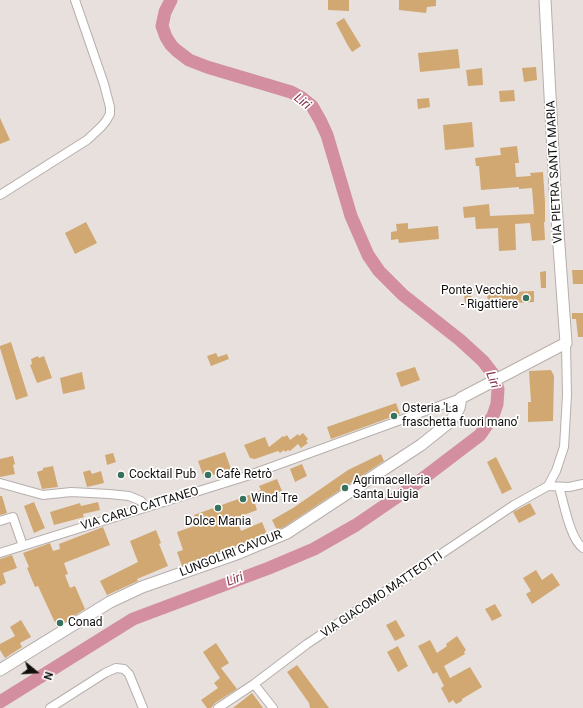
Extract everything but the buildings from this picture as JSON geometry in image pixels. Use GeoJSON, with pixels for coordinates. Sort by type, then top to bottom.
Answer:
{"type":"FeatureCollection","features":[{"type":"Feature","properties":{"kind":"street"},"geometry":{"type":"LineString","coordinates":[[0,195],[87,140],[101,127],[110,114],[110,107],[104,84],[75,0]]}},
{"type":"Feature","properties":{"kind":"street","name":"VIA PIETRA SANTA MARIA"},"geometry":{"type":"LineString","coordinates":[[545,0],[555,190],[566,343]]}},
{"type":"Feature","properties":{"kind":"street"},"geometry":{"type":"LineString","coordinates":[[464,396],[566,343],[567,395],[564,446],[556,471],[548,486],[570,487],[583,484]]}},
{"type":"Feature","properties":{"kind":"street","name":"VIA CARLO CATTANEO"},"geometry":{"type":"LineString","coordinates":[[0,553],[247,476],[464,396]]}},
{"type":"Feature","properties":{"kind":"street","name":"LUNGOLIRI CAVOUR"},"geometry":{"type":"LineString","coordinates":[[0,670],[110,602],[142,587],[239,553],[287,533],[421,445],[451,420],[459,408],[464,396]]}},
{"type":"Feature","properties":{"kind":"street"},"geometry":{"type":"LineString","coordinates":[[0,483],[43,495],[71,492],[129,496],[141,501],[144,507]]}},
{"type":"Feature","properties":{"kind":"street","name":"VIA GIACOMO MATTEOTTI"},"geometry":{"type":"LineString","coordinates":[[218,708],[254,684],[307,644],[514,506],[548,486]]}},
{"type":"Feature","properties":{"kind":"street"},"geometry":{"type":"LineString","coordinates":[[560,487],[573,536],[583,548]]}},
{"type":"Feature","properties":{"kind":"street"},"geometry":{"type":"LineString","coordinates":[[0,520],[13,517],[23,546]]}},
{"type":"Feature","properties":{"kind":"street"},"geometry":{"type":"LineString","coordinates":[[50,708],[116,668],[124,669],[129,674],[143,708]]}},
{"type":"Feature","properties":{"kind":"street"},"geometry":{"type":"LineString","coordinates":[[254,684],[273,708]]}},
{"type":"Feature","properties":{"kind":"waterway","name":"Liri"},"geometry":{"type":"LineString","coordinates":[[0,702],[133,619],[269,568],[314,549],[356,525],[413,486],[480,435],[493,416],[497,404],[498,389],[493,374],[483,361],[460,340],[403,295],[379,271],[368,255],[351,216],[327,135],[312,106],[291,92],[207,67],[189,60],[171,45],[162,26],[165,12],[171,0]]}},
{"type":"Feature","properties":{"kind":"place","name":"Ponte Vecchio - Rigattiere"},"geometry":{"type":"Point","coordinates":[526,298]}},
{"type":"Feature","properties":{"kind":"place","name":"Osteria 'La fraschetta fuori mano'"},"geometry":{"type":"Point","coordinates":[394,416]}},
{"type":"Feature","properties":{"kind":"place","name":"Cocktail Pub"},"geometry":{"type":"Point","coordinates":[121,475]}},
{"type":"Feature","properties":{"kind":"place","name":"Cafè Retrò"},"geometry":{"type":"Point","coordinates":[208,475]}},
{"type":"Feature","properties":{"kind":"place","name":"Agrimacelleria Santa Luigia"},"geometry":{"type":"Point","coordinates":[345,488]}},
{"type":"Feature","properties":{"kind":"place","name":"Wind Tre"},"geometry":{"type":"Point","coordinates":[243,499]}},
{"type":"Feature","properties":{"kind":"place","name":"Dolce Mania"},"geometry":{"type":"Point","coordinates":[218,508]}},
{"type":"Feature","properties":{"kind":"place","name":"Conad"},"geometry":{"type":"Point","coordinates":[60,623]}}]}
